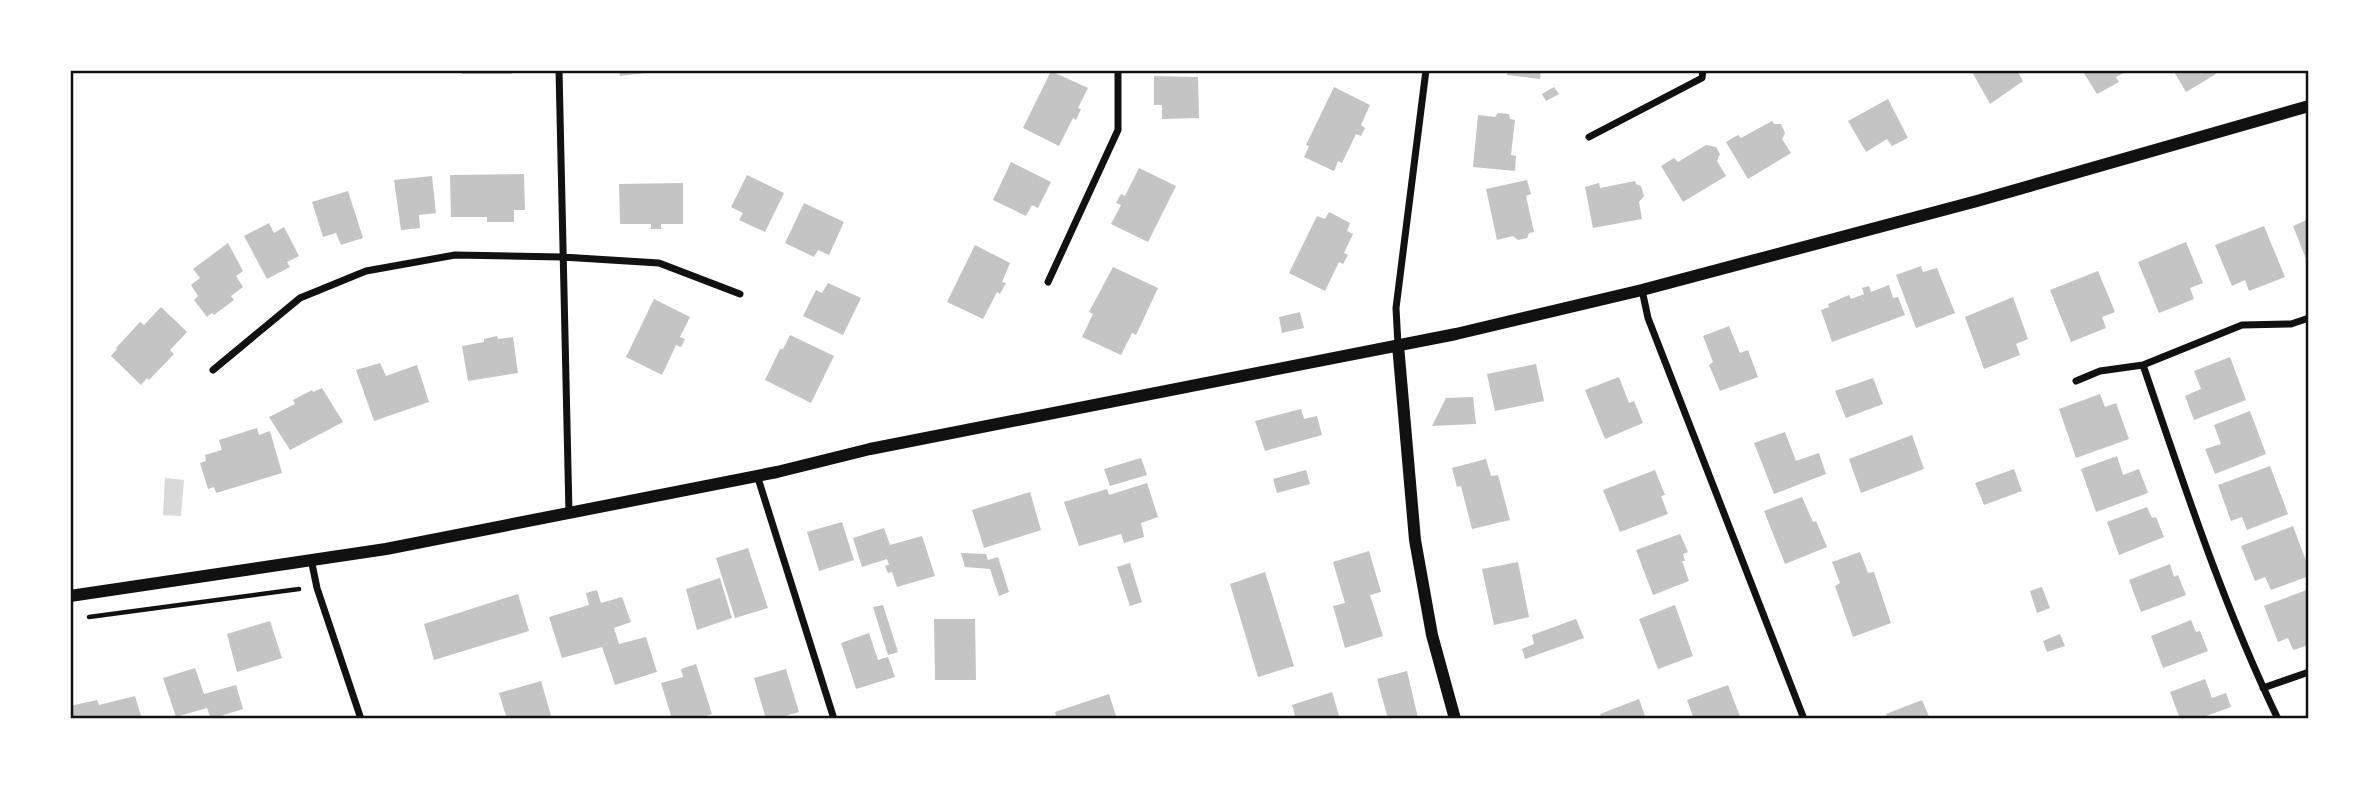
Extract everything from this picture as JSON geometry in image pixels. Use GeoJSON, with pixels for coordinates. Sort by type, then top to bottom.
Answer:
{"type":"FeatureCollection","features":[{"type":"Feature","properties":{"kind":"street"},"geometry":{"type":"LineString","coordinates":[[559,70],[569,513]]}},
{"type":"Feature","properties":{"kind":"street"},"geometry":{"type":"LineString","coordinates":[[1048,282],[1118,130],[1118,70]]}},
{"type":"Feature","properties":{"kind":"street"},"geometry":{"type":"LineString","coordinates":[[1426,70],[1396,308],[1415,540],[1432,635],[1455,719]]}},
{"type":"Feature","properties":{"kind":"street"},"geometry":{"type":"LineString","coordinates":[[1588,137],[1702,78],[1703,70]]}},
{"type":"Feature","properties":{"kind":"street"},"geometry":{"type":"LineString","coordinates":[[70,596],[386,549],[757,475],[870,449],[1398,345],[1642,290],[1977,201],[2309,106]]}},
{"type":"Feature","properties":{"kind":"street"},"geometry":{"type":"LineString","coordinates":[[213,370],[300,298],[366,271],[455,255],[562,257],[659,263],[740,295]]}},
{"type":"Feature","properties":{"kind":"street"},"geometry":{"type":"LineString","coordinates":[[1642,290],[1648,318],[1804,719]]}},
{"type":"Feature","properties":{"kind":"street"},"geometry":{"type":"LineString","coordinates":[[2076,382],[2100,371],[2143,365],[2242,325],[2291,324],[2309,318]]}},
{"type":"Feature","properties":{"kind":"street"},"geometry":{"type":"LineString","coordinates":[[2143,365],[2197,524],[2278,719]]}},
{"type":"Feature","properties":{"kind":"street"},"geometry":{"type":"LineString","coordinates":[[757,475],[834,719]]}},
{"type":"Feature","properties":{"kind":"street"},"geometry":{"type":"LineString","coordinates":[[311,559],[317,588],[361,719]]}},
{"type":"Feature","properties":{"kind":"street"},"geometry":{"type":"LineString","coordinates":[[2263,688],[2309,672]]}},
{"type":"Feature","properties":{"kind":"path"},"geometry":{"type":"LineString","coordinates":[[82,618],[283,590],[317,588]]}},
{"type":"Feature","properties":{"kind":"shaded area"},"geometry":{"type":"Polygon","coordinates":[[[165,478],[184,480],[181,516],[163,515],[165,478]]]}},
{"type":"Feature","properties":{"kind":"building"},"geometry":{"type":"Polygon","coordinates":[[[462,70],[512,70],[512,74],[462,74],[462,70]]]}},
{"type":"Feature","properties":{"kind":"building"},"geometry":{"type":"Polygon","coordinates":[[[619,70],[645,70],[645,73],[620,76],[619,70]]]}},
{"type":"Feature","properties":{"kind":"building"},"geometry":{"type":"Polygon","coordinates":[[[1508,70],[1541,70],[1540,79],[1507,75],[1508,70]]]}},
{"type":"Feature","properties":{"kind":"building"},"geometry":{"type":"Polygon","coordinates":[[[1971,70],[2017,70],[2023,81],[1990,104],[1971,70]]]}},
{"type":"Feature","properties":{"kind":"building"},"geometry":{"type":"Polygon","coordinates":[[[2082,70],[2129,70],[2116,77],[2119,82],[2097,94],[2082,70]]]}},
{"type":"Feature","properties":{"kind":"building"},"geometry":{"type":"Polygon","coordinates":[[[2173,70],[2213,70],[2216,74],[2186,92],[2173,70]]]}},
{"type":"Feature","properties":{"kind":"building"},"geometry":{"type":"Polygon","coordinates":[[[1051,71],[1088,88],[1078,108],[1081,109],[1076,120],[1073,118],[1059,146],[1023,128],[1051,71]]]}},
{"type":"Feature","properties":{"kind":"building"},"geometry":{"type":"Polygon","coordinates":[[[1154,76],[1198,77],[1199,118],[1162,119],[1162,105],[1154,105],[1154,76]]]}},
{"type":"Feature","properties":{"kind":"building"},"geometry":{"type":"Polygon","coordinates":[[[1334,87],[1370,105],[1361,125],[1365,128],[1361,136],[1356,134],[1342,163],[1338,161],[1334,171],[1304,157],[1309,146],[1306,145],[1334,87]]]}},
{"type":"Feature","properties":{"kind":"building"},"geometry":{"type":"Polygon","coordinates":[[[1554,87],[1559,94],[1546,101],[1542,94],[1554,87]]]}},
{"type":"Feature","properties":{"kind":"building"},"geometry":{"type":"Polygon","coordinates":[[[1888,99],[1908,138],[1892,146],[1887,139],[1866,152],[1848,121],[1888,99]]]}},
{"type":"Feature","properties":{"kind":"building"},"geometry":{"type":"Polygon","coordinates":[[[1498,113],[1509,114],[1510,119],[1515,120],[1511,155],[1516,156],[1515,171],[1473,167],[1478,115],[1495,117],[1498,113]]]}},
{"type":"Feature","properties":{"kind":"building"},"geometry":{"type":"Polygon","coordinates":[[[1772,121],[1774,124],[1781,124],[1785,133],[1782,139],[1791,153],[1748,179],[1726,142],[1738,135],[1741,138],[1772,121]]]}},
{"type":"Feature","properties":{"kind":"building"},"geometry":{"type":"Polygon","coordinates":[[[1706,145],[1716,147],[1720,154],[1717,161],[1726,176],[1683,202],[1661,166],[1674,158],[1678,162],[1706,145]]]}},
{"type":"Feature","properties":{"kind":"building"},"geometry":{"type":"Polygon","coordinates":[[[1011,162],[1051,182],[1038,208],[1032,205],[1026,216],[993,200],[1011,162]]]}},
{"type":"Feature","properties":{"kind":"building"},"geometry":{"type":"Polygon","coordinates":[[[1139,168],[1176,186],[1148,242],[1111,224],[1121,205],[1116,203],[1121,194],[1125,196],[1139,168]]]}},
{"type":"Feature","properties":{"kind":"building"},"geometry":{"type":"Polygon","coordinates":[[[524,174],[525,210],[514,210],[514,222],[487,222],[487,217],[451,217],[450,175],[524,174]]]}},
{"type":"Feature","properties":{"kind":"building"},"geometry":{"type":"Polygon","coordinates":[[[747,175],[784,193],[765,232],[739,220],[743,213],[731,207],[747,175]]]}},
{"type":"Feature","properties":{"kind":"building"},"geometry":{"type":"Polygon","coordinates":[[[432,176],[436,213],[419,215],[420,228],[401,230],[394,180],[432,176]]]}},
{"type":"Feature","properties":{"kind":"building"},"geometry":{"type":"Polygon","coordinates":[[[1527,180],[1531,194],[1526,196],[1534,232],[1529,233],[1527,238],[1518,240],[1513,236],[1497,240],[1486,189],[1527,180]]]}},
{"type":"Feature","properties":{"kind":"building"},"geometry":{"type":"Polygon","coordinates":[[[1635,181],[1641,186],[1644,196],[1639,202],[1642,219],[1593,228],[1585,187],[1599,183],[1600,188],[1635,181]]]}},
{"type":"Feature","properties":{"kind":"building"},"geometry":{"type":"Polygon","coordinates":[[[683,183],[683,224],[661,224],[661,229],[651,229],[651,224],[620,224],[619,184],[683,183]]]}},
{"type":"Feature","properties":{"kind":"building"},"geometry":{"type":"Polygon","coordinates":[[[348,191],[363,238],[341,245],[336,233],[323,237],[312,202],[348,191]]]}},
{"type":"Feature","properties":{"kind":"building"},"geometry":{"type":"Polygon","coordinates":[[[804,203],[844,222],[829,255],[818,250],[814,257],[785,243],[804,203]]]}},
{"type":"Feature","properties":{"kind":"building"},"geometry":{"type":"Polygon","coordinates":[[[1329,212],[1350,223],[1347,231],[1353,234],[1344,253],[1348,255],[1343,264],[1339,262],[1325,291],[1289,273],[1317,216],[1325,219],[1329,212]]]}},
{"type":"Feature","properties":{"kind":"building"},"geometry":{"type":"Polygon","coordinates":[[[2309,219],[2309,266],[2293,226],[2309,219]]]}},
{"type":"Feature","properties":{"kind":"building"},"geometry":{"type":"Polygon","coordinates":[[[269,223],[274,233],[284,227],[299,256],[287,262],[290,267],[267,279],[244,236],[269,223]]]}},
{"type":"Feature","properties":{"kind":"building"},"geometry":{"type":"Polygon","coordinates":[[[2264,226],[2285,277],[2249,291],[2245,280],[2232,286],[2215,245],[2264,226]]]}},
{"type":"Feature","properties":{"kind":"building"},"geometry":{"type":"Polygon","coordinates":[[[2186,242],[2203,283],[2190,288],[2194,299],[2159,313],[2138,262],[2186,242]]]}},
{"type":"Feature","properties":{"kind":"building"},"geometry":{"type":"Polygon","coordinates":[[[228,243],[243,271],[236,276],[243,287],[231,296],[234,300],[207,317],[194,300],[198,296],[191,285],[200,278],[193,269],[228,243]]]}},
{"type":"Feature","properties":{"kind":"building"},"geometry":{"type":"Polygon","coordinates":[[[975,245],[1010,263],[1002,282],[1006,283],[1000,294],[997,292],[983,319],[947,302],[975,245]]]}},
{"type":"Feature","properties":{"kind":"building"},"geometry":{"type":"Polygon","coordinates":[[[1921,266],[1923,272],[1937,268],[1955,313],[1916,328],[1896,275],[1921,266]]]}},
{"type":"Feature","properties":{"kind":"building"},"geometry":{"type":"Polygon","coordinates":[[[1113,267],[1158,288],[1136,335],[1132,333],[1121,355],[1082,337],[1093,314],[1089,312],[1113,267]]]}},
{"type":"Feature","properties":{"kind":"building"},"geometry":{"type":"Polygon","coordinates":[[[2098,271],[2115,312],[2102,317],[2106,328],[2071,342],[2050,290],[2098,271]]]}},
{"type":"Feature","properties":{"kind":"building"},"geometry":{"type":"Polygon","coordinates":[[[828,283],[861,298],[843,335],[803,316],[816,290],[822,293],[828,283]]]}},
{"type":"Feature","properties":{"kind":"building"},"geometry":{"type":"Polygon","coordinates":[[[1889,285],[1893,298],[1898,297],[1905,315],[1832,342],[1821,310],[1849,295],[1851,299],[1864,294],[1862,288],[1869,286],[1871,292],[1889,285]]]}},
{"type":"Feature","properties":{"kind":"building"},"geometry":{"type":"Polygon","coordinates":[[[2013,297],[2028,339],[2016,344],[2020,355],[1984,369],[1965,317],[2013,297]]]}},
{"type":"Feature","properties":{"kind":"building"},"geometry":{"type":"Polygon","coordinates":[[[654,299],[690,317],[680,337],[685,339],[681,347],[676,345],[662,375],[626,357],[654,299]]]}},
{"type":"Feature","properties":{"kind":"building"},"geometry":{"type":"Polygon","coordinates":[[[161,307],[187,332],[170,350],[174,354],[141,385],[111,356],[140,322],[144,325],[161,307]]]}},
{"type":"Feature","properties":{"kind":"building"},"geometry":{"type":"Polygon","coordinates":[[[1300,312],[1304,328],[1282,333],[1279,317],[1300,312]]]}},
{"type":"Feature","properties":{"kind":"building"},"geometry":{"type":"Polygon","coordinates":[[[1729,326],[1740,353],[1748,350],[1758,377],[1720,391],[1709,365],[1713,362],[1703,336],[1729,326]]]}},
{"type":"Feature","properties":{"kind":"building"},"geometry":{"type":"Polygon","coordinates":[[[790,335],[834,356],[811,403],[765,380],[790,335]]]}},
{"type":"Feature","properties":{"kind":"building"},"geometry":{"type":"Polygon","coordinates":[[[497,336],[498,339],[513,337],[518,373],[468,381],[462,346],[484,342],[484,339],[497,336]]]}},
{"type":"Feature","properties":{"kind":"building"},"geometry":{"type":"Polygon","coordinates":[[[2230,357],[2246,400],[2194,420],[2185,396],[2201,389],[2194,371],[2230,357]]]}},
{"type":"Feature","properties":{"kind":"building"},"geometry":{"type":"Polygon","coordinates":[[[380,363],[386,376],[417,365],[429,402],[374,421],[356,370],[380,363]]]}},
{"type":"Feature","properties":{"kind":"building"},"geometry":{"type":"Polygon","coordinates":[[[1536,364],[1544,401],[1495,411],[1487,374],[1536,364]]]}},
{"type":"Feature","properties":{"kind":"building"},"geometry":{"type":"Polygon","coordinates":[[[1619,377],[1629,403],[1634,401],[1643,423],[1605,439],[1585,390],[1619,377]]]}},
{"type":"Feature","properties":{"kind":"building"},"geometry":{"type":"Polygon","coordinates":[[[1873,378],[1883,404],[1846,418],[1835,391],[1873,378]]]}},
{"type":"Feature","properties":{"kind":"building"},"geometry":{"type":"Polygon","coordinates":[[[322,388],[343,422],[290,450],[269,417],[295,404],[293,400],[322,388]]]}},
{"type":"Feature","properties":{"kind":"building"},"geometry":{"type":"Polygon","coordinates":[[[2100,394],[2105,407],[2116,403],[2129,439],[2076,458],[2059,409],[2100,394]]]}},
{"type":"Feature","properties":{"kind":"building"},"geometry":{"type":"Polygon","coordinates":[[[1473,397],[1476,424],[1432,426],[1446,398],[1473,397]]]}},
{"type":"Feature","properties":{"kind":"building"},"geometry":{"type":"Polygon","coordinates":[[[1301,409],[1304,419],[1317,416],[1322,435],[1265,451],[1255,421],[1301,409]]]}},
{"type":"Feature","properties":{"kind":"building"},"geometry":{"type":"Polygon","coordinates":[[[2250,411],[2266,454],[2215,474],[2205,449],[2221,444],[2214,425],[2250,411]]]}},
{"type":"Feature","properties":{"kind":"building"},"geometry":{"type":"Polygon","coordinates":[[[257,428],[259,435],[270,431],[282,473],[216,493],[214,487],[208,489],[200,463],[206,461],[205,455],[222,450],[219,440],[257,428]]]}},
{"type":"Feature","properties":{"kind":"building"},"geometry":{"type":"Polygon","coordinates":[[[1785,432],[1796,461],[1819,453],[1826,474],[1774,494],[1754,443],[1785,432]]]}},
{"type":"Feature","properties":{"kind":"building"},"geometry":{"type":"Polygon","coordinates":[[[1912,435],[1924,469],[1861,493],[1849,459],[1912,435]]]}},
{"type":"Feature","properties":{"kind":"building"},"geometry":{"type":"Polygon","coordinates":[[[2117,456],[2123,475],[2139,469],[2148,493],[2096,512],[2081,469],[2117,456]]]}},
{"type":"Feature","properties":{"kind":"building"},"geometry":{"type":"Polygon","coordinates":[[[1141,458],[1147,475],[1110,486],[1104,469],[1141,458]]]}},
{"type":"Feature","properties":{"kind":"building"},"geometry":{"type":"Polygon","coordinates":[[[1486,459],[1491,476],[1498,475],[1510,520],[1472,529],[1461,486],[1457,487],[1452,468],[1486,459]]]}},
{"type":"Feature","properties":{"kind":"building"},"geometry":{"type":"Polygon","coordinates":[[[2270,466],[2288,514],[2247,530],[2242,517],[2231,521],[2218,485],[2270,466]]]}},
{"type":"Feature","properties":{"kind":"building"},"geometry":{"type":"Polygon","coordinates":[[[2014,469],[2022,491],[1984,505],[1975,483],[2014,469]]]}},
{"type":"Feature","properties":{"kind":"building"},"geometry":{"type":"Polygon","coordinates":[[[1306,470],[1310,484],[1277,493],[1273,479],[1306,470]]]}},
{"type":"Feature","properties":{"kind":"building"},"geometry":{"type":"Polygon","coordinates":[[[1655,470],[1665,495],[1661,496],[1668,514],[1620,532],[1603,490],[1655,470]]]}},
{"type":"Feature","properties":{"kind":"building"},"geometry":{"type":"Polygon","coordinates":[[[1147,483],[1158,517],[1141,523],[1144,537],[1124,543],[1121,534],[1079,546],[1064,502],[1107,489],[1109,495],[1147,483]]]}},
{"type":"Feature","properties":{"kind":"building"},"geometry":{"type":"Polygon","coordinates":[[[1030,492],[1041,530],[984,548],[972,510],[1030,492]]]}},
{"type":"Feature","properties":{"kind":"building"},"geometry":{"type":"Polygon","coordinates":[[[1802,497],[1827,547],[1785,564],[1764,511],[1802,497]]]}},
{"type":"Feature","properties":{"kind":"building"},"geometry":{"type":"Polygon","coordinates":[[[2147,507],[2152,518],[2156,517],[2164,537],[2119,555],[2107,522],[2147,507]]]}},
{"type":"Feature","properties":{"kind":"building"},"geometry":{"type":"Polygon","coordinates":[[[842,522],[854,560],[819,571],[807,532],[842,522]]]}},
{"type":"Feature","properties":{"kind":"building"},"geometry":{"type":"Polygon","coordinates":[[[2293,526],[2309,569],[2309,576],[2271,590],[2265,577],[2255,581],[2241,546],[2293,526]]]}},
{"type":"Feature","properties":{"kind":"building"},"geometry":{"type":"Polygon","coordinates":[[[884,528],[890,545],[922,536],[935,576],[897,587],[892,572],[888,573],[885,566],[889,565],[887,559],[862,567],[853,538],[884,528]]]}},
{"type":"Feature","properties":{"kind":"building"},"geometry":{"type":"Polygon","coordinates":[[[1680,534],[1688,552],[1683,554],[1685,561],[1682,561],[1689,581],[1653,595],[1636,550],[1680,534]]]}},
{"type":"Feature","properties":{"kind":"building"},"geometry":{"type":"Polygon","coordinates":[[[748,548],[768,608],[735,618],[716,558],[748,548]]]}},
{"type":"Feature","properties":{"kind":"building"},"geometry":{"type":"Polygon","coordinates":[[[1369,551],[1381,592],[1370,595],[1383,636],[1345,648],[1333,606],[1345,603],[1333,562],[1369,551]]]}},
{"type":"Feature","properties":{"kind":"building"},"geometry":{"type":"Polygon","coordinates":[[[1860,552],[1868,573],[1874,572],[1891,623],[1853,637],[1835,586],[1840,583],[1832,562],[1860,552]]]}},
{"type":"Feature","properties":{"kind":"building"},"geometry":{"type":"Polygon","coordinates":[[[961,553],[986,554],[988,560],[998,557],[1009,592],[999,596],[990,569],[965,567],[961,553]]]}},
{"type":"Feature","properties":{"kind":"building"},"geometry":{"type":"Polygon","coordinates":[[[1518,562],[1529,617],[1494,625],[1482,569],[1518,562]]]}},
{"type":"Feature","properties":{"kind":"building"},"geometry":{"type":"Polygon","coordinates":[[[1130,563],[1142,602],[1130,606],[1117,567],[1130,563]]]}},
{"type":"Feature","properties":{"kind":"building"},"geometry":{"type":"Polygon","coordinates":[[[2170,564],[2174,577],[2178,575],[2186,595],[2141,612],[2129,580],[2170,564]]]}},
{"type":"Feature","properties":{"kind":"building"},"geometry":{"type":"Polygon","coordinates":[[[1265,572],[1294,666],[1258,677],[1230,584],[1265,572]]]}},
{"type":"Feature","properties":{"kind":"building"},"geometry":{"type":"Polygon","coordinates":[[[720,578],[732,618],[697,630],[686,589],[720,578]]]}},
{"type":"Feature","properties":{"kind":"building"},"geometry":{"type":"Polygon","coordinates":[[[2042,587],[2050,608],[2037,613],[2030,591],[2042,587]]]}},
{"type":"Feature","properties":{"kind":"building"},"geometry":{"type":"Polygon","coordinates":[[[2309,589],[2309,645],[2293,650],[2288,638],[2278,642],[2264,606],[2309,589]]]}},
{"type":"Feature","properties":{"kind":"building"},"geometry":{"type":"Polygon","coordinates":[[[597,590],[601,603],[622,597],[631,622],[614,628],[619,644],[646,637],[657,672],[615,685],[602,647],[562,658],[549,617],[589,605],[586,593],[597,590]]]}},
{"type":"Feature","properties":{"kind":"building"},"geometry":{"type":"Polygon","coordinates":[[[518,594],[529,631],[434,660],[424,624],[518,594]]]}},
{"type":"Feature","properties":{"kind":"building"},"geometry":{"type":"Polygon","coordinates":[[[883,605],[898,652],[888,655],[873,607],[883,605]]]}},
{"type":"Feature","properties":{"kind":"building"},"geometry":{"type":"Polygon","coordinates":[[[1675,605],[1693,656],[1658,669],[1639,619],[1675,605]]]}},
{"type":"Feature","properties":{"kind":"building"},"geometry":{"type":"Polygon","coordinates":[[[934,619],[975,619],[976,680],[935,680],[934,619]]]}},
{"type":"Feature","properties":{"kind":"building"},"geometry":{"type":"Polygon","coordinates":[[[1576,619],[1584,638],[1525,659],[1522,649],[1534,644],[1532,635],[1576,619]]]}},
{"type":"Feature","properties":{"kind":"building"},"geometry":{"type":"Polygon","coordinates":[[[2191,620],[2196,632],[2200,631],[2208,651],[2163,668],[2151,636],[2191,620]]]}},
{"type":"Feature","properties":{"kind":"building"},"geometry":{"type":"Polygon","coordinates":[[[270,621],[282,658],[237,672],[227,634],[270,621]]]}},
{"type":"Feature","properties":{"kind":"building"},"geometry":{"type":"Polygon","coordinates":[[[869,633],[878,660],[888,657],[895,677],[856,689],[841,643],[869,633]]]}},
{"type":"Feature","properties":{"kind":"building"},"geometry":{"type":"Polygon","coordinates":[[[2060,634],[2065,646],[2047,652],[2043,641],[2060,634]]]}},
{"type":"Feature","properties":{"kind":"building"},"geometry":{"type":"Polygon","coordinates":[[[696,664],[712,714],[697,719],[672,719],[661,683],[683,677],[681,669],[696,664]]]}},
{"type":"Feature","properties":{"kind":"building"},"geometry":{"type":"Polygon","coordinates":[[[195,668],[204,694],[236,685],[243,709],[211,719],[207,708],[176,717],[163,678],[195,668]]]}},
{"type":"Feature","properties":{"kind":"building"},"geometry":{"type":"Polygon","coordinates":[[[786,669],[799,712],[766,719],[754,678],[786,669]]]}},
{"type":"Feature","properties":{"kind":"building"},"geometry":{"type":"Polygon","coordinates":[[[1407,671],[1418,718],[1388,719],[1377,679],[1407,671]]]}},
{"type":"Feature","properties":{"kind":"building"},"geometry":{"type":"Polygon","coordinates":[[[2205,679],[2212,698],[2226,693],[2231,707],[2198,719],[2180,719],[2170,692],[2205,679]]]}},
{"type":"Feature","properties":{"kind":"building"},"geometry":{"type":"Polygon","coordinates":[[[541,681],[552,719],[507,719],[499,693],[541,681]]]}},
{"type":"Feature","properties":{"kind":"building"},"geometry":{"type":"Polygon","coordinates":[[[1728,685],[1741,719],[1694,719],[1687,700],[1728,685]]]}},
{"type":"Feature","properties":{"kind":"building"},"geometry":{"type":"Polygon","coordinates":[[[1332,692],[1340,719],[1296,719],[1292,705],[1332,692]]]}},
{"type":"Feature","properties":{"kind":"building"},"geometry":{"type":"Polygon","coordinates":[[[1109,694],[1117,719],[1057,719],[1055,712],[1109,694]]]}},
{"type":"Feature","properties":{"kind":"building"},"geometry":{"type":"Polygon","coordinates":[[[135,696],[142,719],[70,719],[70,706],[97,700],[99,705],[135,696]]]}},
{"type":"Feature","properties":{"kind":"building"},"geometry":{"type":"Polygon","coordinates":[[[1639,699],[1646,719],[1602,719],[1600,714],[1639,699]]]}},
{"type":"Feature","properties":{"kind":"building"},"geometry":{"type":"Polygon","coordinates":[[[1922,700],[1930,719],[1888,719],[1886,714],[1922,700]]]}}]}
